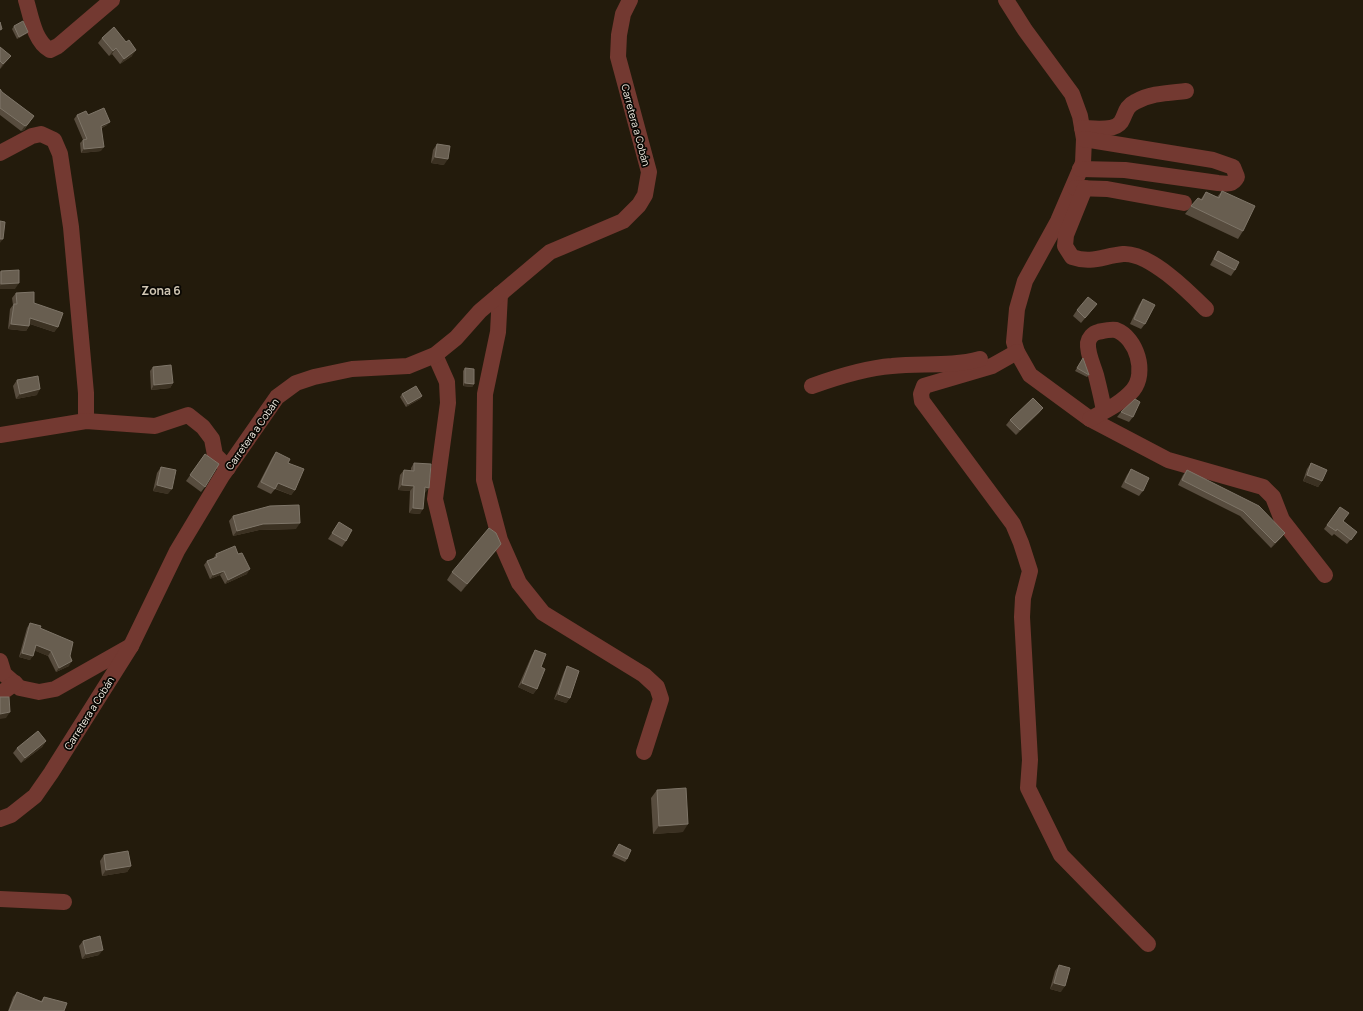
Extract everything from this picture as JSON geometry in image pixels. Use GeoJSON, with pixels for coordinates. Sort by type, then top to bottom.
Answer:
{"type":"FeatureCollection","features":[{"type":"Feature","properties":{"kind":"street"},"geometry":{"type":"LineString","coordinates":[[26,0],[43,46],[50,50],[58,46],[112,0]]}},
{"type":"Feature","properties":{"kind":"street","name":"Carretera a Cobán"},"geometry":{"type":"LineString","coordinates":[[0,819],[11,815],[35,796],[131,646],[177,551],[228,468],[277,397],[296,383],[314,377],[352,369],[408,366],[435,355],[456,338],[480,311],[550,252],[623,221],[632,214],[644,195],[649,172],[618,57],[619,35],[623,14],[630,0]]}},
{"type":"Feature","properties":{"kind":"street"},"geometry":{"type":"LineString","coordinates":[[1006,0],[1025,30],[1072,94],[1080,116],[1083,134],[1083,163],[1080,169],[1078,188],[1066,235],[1065,246],[1072,257],[1083,261],[1124,254],[1136,256],[1149,261],[1192,294],[1206,309]]}},
{"type":"Feature","properties":{"kind":"street"},"geometry":{"type":"LineString","coordinates":[[1083,134],[1114,127],[1121,122],[1127,107],[1149,95],[1186,91]]}},
{"type":"Feature","properties":{"kind":"street"},"geometry":{"type":"LineString","coordinates":[[0,153],[32,136],[41,134],[54,140],[60,154],[71,227],[86,393],[86,422]]}},
{"type":"Feature","properties":{"kind":"street"},"geometry":{"type":"LineString","coordinates":[[1080,169],[1125,170],[1230,184],[1238,177],[1233,167],[1213,160],[1083,134]]}},
{"type":"Feature","properties":{"kind":"street"},"geometry":{"type":"LineString","coordinates":[[1078,188],[1107,188],[1184,202]]}},
{"type":"Feature","properties":{"kind":"street"},"geometry":{"type":"LineString","coordinates":[[1078,188],[1025,281],[1017,309],[1015,347],[1030,375],[1090,420],[1168,460],[1263,487],[1273,497],[1282,520],[1325,575]]}},
{"type":"Feature","properties":{"kind":"street"},"geometry":{"type":"LineString","coordinates":[[500,294],[498,332],[485,394],[484,480],[498,533],[519,582],[543,613],[644,676],[657,687],[661,698],[644,752]]}},
{"type":"Feature","properties":{"kind":"street"},"geometry":{"type":"LineString","coordinates":[[1090,420],[1119,402],[1134,389],[1140,376],[1138,354],[1128,339],[1116,330],[1106,330],[1094,333],[1088,341],[1088,351],[1096,374],[1104,411]]}},
{"type":"Feature","properties":{"kind":"street"},"geometry":{"type":"LineString","coordinates":[[812,386],[838,376],[890,366],[962,364],[1015,347]]}},
{"type":"Feature","properties":{"kind":"street"},"geometry":{"type":"LineString","coordinates":[[1015,347],[992,366],[924,386],[921,394],[922,401],[1013,524],[1030,572],[1023,598],[1022,617],[1030,760],[1028,788],[1061,855],[1148,944]]}},
{"type":"Feature","properties":{"kind":"street"},"geometry":{"type":"LineString","coordinates":[[435,355],[447,382],[448,403],[436,499],[448,553]]}},
{"type":"Feature","properties":{"kind":"street"},"geometry":{"type":"LineString","coordinates":[[0,435],[86,422],[155,426],[188,415],[203,427],[212,438],[215,455],[228,468]]}},
{"type":"Feature","properties":{"kind":"street"},"geometry":{"type":"LineString","coordinates":[[0,661],[4,674],[20,688],[40,692],[55,688],[131,646]]}},
{"type":"Feature","properties":{"kind":"street"},"geometry":{"type":"LineString","coordinates":[[0,694],[15,683]]}},
{"type":"Feature","properties":{"kind":"street"},"geometry":{"type":"LineString","coordinates":[[0,899],[64,902]]}},
{"type":"Feature","properties":{"kind":"building"},"geometry":{"type":"Polygon","coordinates":[[[23,21],[28,32],[19,37],[14,26],[23,21]]]}},
{"type":"Feature","properties":{"kind":"building"},"geometry":{"type":"Polygon","coordinates":[[[114,27],[126,42],[129,40],[136,50],[124,59],[116,48],[113,51],[102,38],[114,27]]]}},
{"type":"Feature","properties":{"kind":"building"},"geometry":{"type":"Polygon","coordinates":[[[0,47],[11,56],[3,64],[0,61],[0,47]]]}},
{"type":"Feature","properties":{"kind":"building"},"geometry":{"type":"Polygon","coordinates":[[[0,89],[34,116],[27,125],[25,126],[0,108],[0,89]]]}},
{"type":"Feature","properties":{"kind":"building"},"geometry":{"type":"Polygon","coordinates":[[[104,108],[110,122],[101,126],[104,147],[84,149],[83,140],[87,139],[77,115],[86,111],[88,115],[104,108]]]}},
{"type":"Feature","properties":{"kind":"building"},"geometry":{"type":"Polygon","coordinates":[[[437,144],[450,146],[448,159],[435,157],[437,144]]]}},
{"type":"Feature","properties":{"kind":"building"},"geometry":{"type":"Polygon","coordinates":[[[1222,191],[1255,206],[1243,231],[1191,206],[1198,198],[1202,200],[1206,192],[1219,198],[1222,191]]]}},
{"type":"Feature","properties":{"kind":"building"},"geometry":{"type":"Polygon","coordinates":[[[0,221],[5,222],[3,239],[0,239],[0,221]]]}},
{"type":"Feature","properties":{"kind":"building"},"geometry":{"type":"Polygon","coordinates":[[[1218,251],[1239,262],[1235,270],[1214,259],[1218,251]]]}},
{"type":"Feature","properties":{"kind":"building"},"geometry":{"type":"Polygon","coordinates":[[[19,270],[19,283],[1,284],[1,271],[19,270]]]}},
{"type":"Feature","properties":{"kind":"building"},"geometry":{"type":"Polygon","coordinates":[[[34,292],[34,303],[63,313],[58,327],[30,318],[29,326],[11,324],[14,304],[17,304],[16,293],[34,292]]]}},
{"type":"Feature","properties":{"kind":"building"},"geometry":{"type":"Polygon","coordinates":[[[1088,297],[1097,304],[1085,318],[1077,310],[1088,297]]]}},
{"type":"Feature","properties":{"kind":"building"},"geometry":{"type":"Polygon","coordinates":[[[1143,299],[1155,305],[1145,324],[1134,319],[1143,299]]]}},
{"type":"Feature","properties":{"kind":"building"},"geometry":{"type":"Polygon","coordinates":[[[1083,358],[1089,375],[1077,368],[1083,358]]]}},
{"type":"Feature","properties":{"kind":"building"},"geometry":{"type":"Polygon","coordinates":[[[171,365],[173,383],[154,385],[153,367],[171,365]]]}},
{"type":"Feature","properties":{"kind":"building"},"geometry":{"type":"Polygon","coordinates":[[[465,368],[474,369],[474,384],[465,383],[465,368]]]}},
{"type":"Feature","properties":{"kind":"building"},"geometry":{"type":"Polygon","coordinates":[[[38,376],[40,389],[20,394],[17,380],[38,376]]]}},
{"type":"Feature","properties":{"kind":"building"},"geometry":{"type":"Polygon","coordinates":[[[416,386],[422,396],[408,404],[402,394],[416,386]]]}},
{"type":"Feature","properties":{"kind":"building"},"geometry":{"type":"Polygon","coordinates":[[[1033,398],[1043,408],[1020,430],[1010,420],[1033,398]]]}},
{"type":"Feature","properties":{"kind":"building"},"geometry":{"type":"Polygon","coordinates":[[[1135,399],[1140,402],[1133,417],[1121,412],[1135,399]]]}},
{"type":"Feature","properties":{"kind":"building"},"geometry":{"type":"Polygon","coordinates":[[[276,452],[290,459],[288,463],[304,469],[295,490],[278,483],[275,489],[261,482],[276,452]]]}},
{"type":"Feature","properties":{"kind":"building"},"geometry":{"type":"Polygon","coordinates":[[[205,454],[219,464],[205,487],[190,475],[205,454]]]}},
{"type":"Feature","properties":{"kind":"building"},"geometry":{"type":"Polygon","coordinates":[[[414,463],[431,464],[429,488],[425,487],[423,509],[413,508],[414,486],[402,485],[404,470],[414,471],[414,463]]]}},
{"type":"Feature","properties":{"kind":"building"},"geometry":{"type":"Polygon","coordinates":[[[1311,463],[1327,470],[1322,481],[1307,475],[1311,463]]]}},
{"type":"Feature","properties":{"kind":"building"},"geometry":{"type":"Polygon","coordinates":[[[161,467],[176,470],[172,489],[157,485],[161,467]]]}},
{"type":"Feature","properties":{"kind":"building"},"geometry":{"type":"Polygon","coordinates":[[[1131,469],[1149,478],[1143,491],[1125,482],[1131,469]]]}},
{"type":"Feature","properties":{"kind":"building"},"geometry":{"type":"Polygon","coordinates":[[[1187,470],[1259,506],[1285,533],[1275,543],[1243,511],[1182,480],[1187,470]]]}},
{"type":"Feature","properties":{"kind":"building"},"geometry":{"type":"Polygon","coordinates":[[[299,505],[300,523],[263,524],[237,531],[233,516],[270,506],[299,505]]]}},
{"type":"Feature","properties":{"kind":"building"},"geometry":{"type":"Polygon","coordinates":[[[1340,507],[1349,513],[1343,521],[1357,532],[1351,540],[1337,529],[1336,531],[1327,525],[1340,507]]]}},
{"type":"Feature","properties":{"kind":"building"},"geometry":{"type":"Polygon","coordinates":[[[339,522],[352,530],[346,541],[332,533],[339,522]]]}},
{"type":"Feature","properties":{"kind":"building"},"geometry":{"type":"Polygon","coordinates":[[[489,528],[496,533],[501,544],[467,584],[452,572],[489,528]]]}},
{"type":"Feature","properties":{"kind":"building"},"geometry":{"type":"Polygon","coordinates":[[[235,546],[238,554],[242,553],[250,569],[228,580],[224,571],[213,575],[207,561],[217,557],[216,554],[235,546]]]}},
{"type":"Feature","properties":{"kind":"building"},"geometry":{"type":"Polygon","coordinates":[[[30,623],[41,626],[40,628],[73,642],[70,656],[72,661],[59,668],[51,651],[36,645],[33,656],[22,653],[30,623]]]}},
{"type":"Feature","properties":{"kind":"building"},"geometry":{"type":"Polygon","coordinates":[[[535,650],[546,654],[541,667],[545,669],[537,689],[522,683],[535,650]]]}},
{"type":"Feature","properties":{"kind":"building"},"geometry":{"type":"Polygon","coordinates":[[[567,666],[579,671],[570,698],[558,694],[567,666]]]}},
{"type":"Feature","properties":{"kind":"building"},"geometry":{"type":"Polygon","coordinates":[[[0,697],[9,697],[10,712],[0,714],[0,697]]]}},
{"type":"Feature","properties":{"kind":"building"},"geometry":{"type":"Polygon","coordinates":[[[38,731],[46,741],[25,758],[17,748],[38,731]]]}},
{"type":"Feature","properties":{"kind":"building"},"geometry":{"type":"Polygon","coordinates":[[[686,788],[688,824],[659,826],[657,790],[686,788]]]}},
{"type":"Feature","properties":{"kind":"building"},"geometry":{"type":"Polygon","coordinates":[[[619,844],[631,850],[627,859],[614,853],[619,844]]]}},
{"type":"Feature","properties":{"kind":"building"},"geometry":{"type":"Polygon","coordinates":[[[128,851],[131,866],[106,870],[104,855],[128,851]]]}},
{"type":"Feature","properties":{"kind":"building"},"geometry":{"type":"Polygon","coordinates":[[[100,936],[103,950],[86,954],[83,941],[100,936]]]}},
{"type":"Feature","properties":{"kind":"building"},"geometry":{"type":"Polygon","coordinates":[[[1059,965],[1070,968],[1065,986],[1054,983],[1059,965]]]}},
{"type":"Feature","properties":{"kind":"building"},"geometry":{"type":"Polygon","coordinates":[[[17,992],[42,1002],[44,997],[67,1003],[64,1011],[9,1011],[17,992]]]}},
{"type":"Feature","properties":{"kind":"district","name":"Zona 6"},"geometry":{"type":"Point","coordinates":[161,290]}}]}
